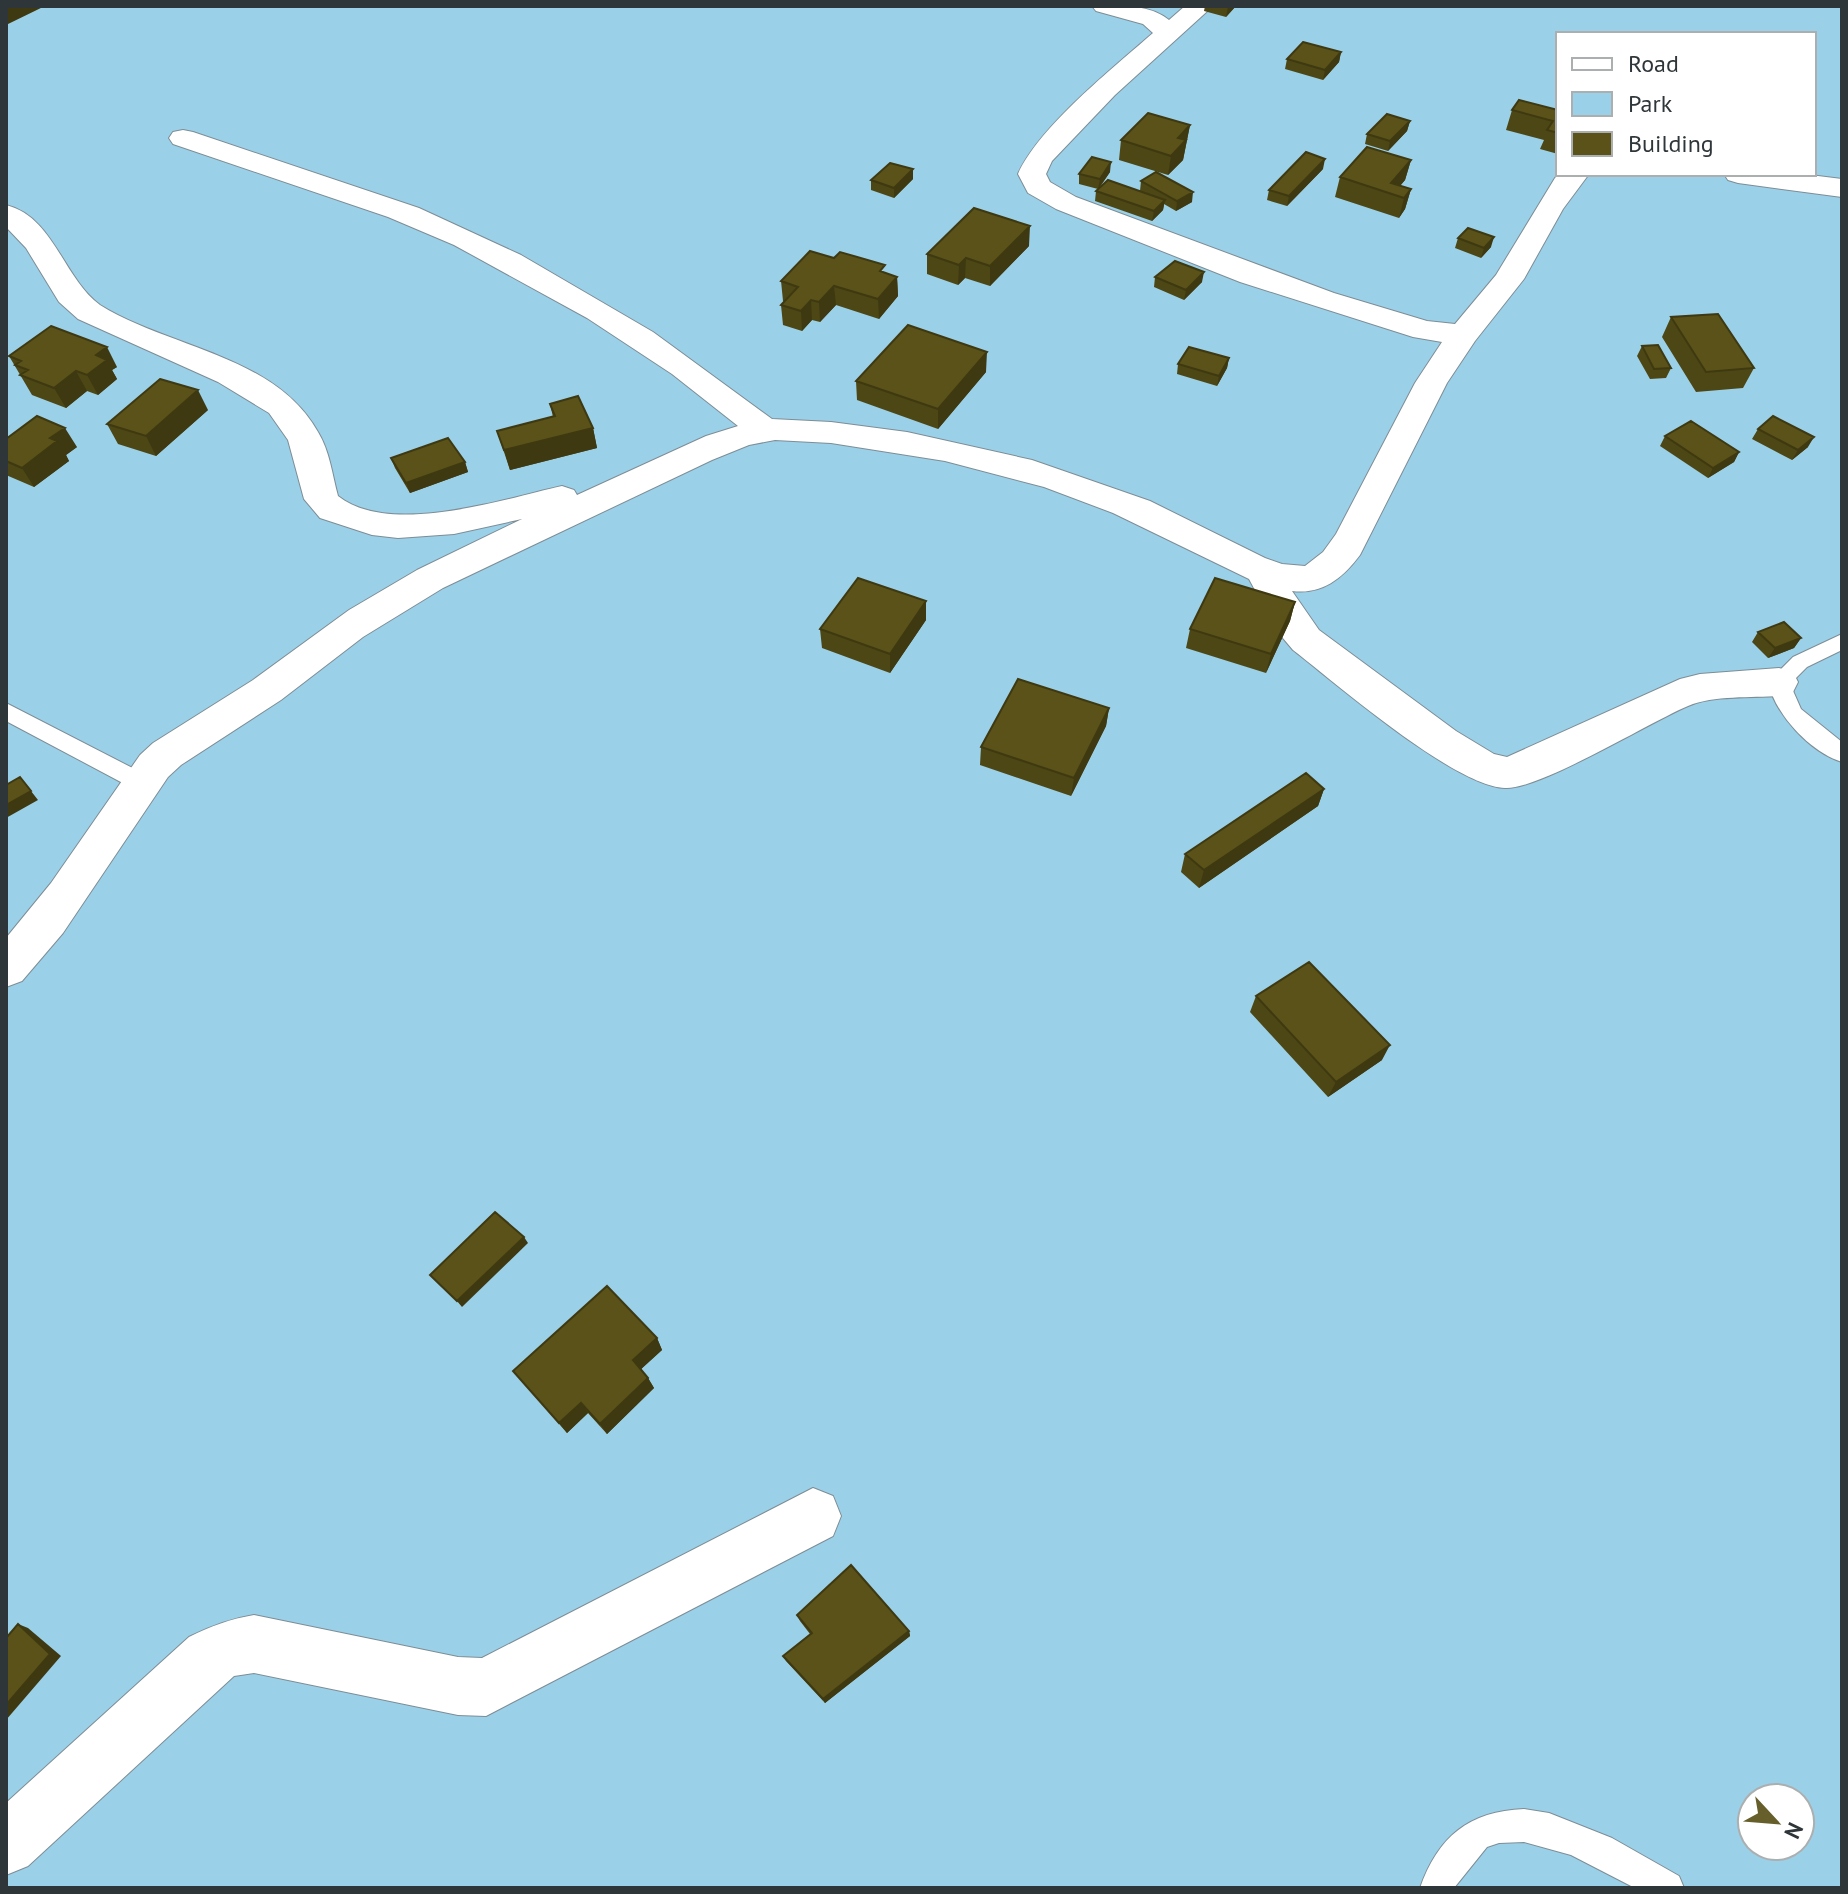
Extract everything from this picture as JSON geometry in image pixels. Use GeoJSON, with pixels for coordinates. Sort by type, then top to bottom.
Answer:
{"type":"FeatureCollection","features":[{"type":"Feature","properties":{"kind":"street"},"geometry":{"type":"LineString","coordinates":[[1105,6],[1152,19],[1169,33]]}},
{"type":"Feature","properties":{"kind":"street"},"geometry":{"type":"LineString","coordinates":[[1200,6],[1105,89],[1039,158],[1032,174],[1038,187],[1066,203],[1251,275],[1399,323],[1463,335]]}},
{"type":"Feature","properties":{"kind":"street"},"geometry":{"type":"LineString","coordinates":[[183,138],[253,165],[416,217],[512,264],[601,311],[717,390],[764,429]]}},
{"type":"Feature","properties":{"kind":"street"},"geometry":{"type":"LineString","coordinates":[[6,968],[40,933],[75,887],[142,783],[167,754],[264,692],[361,619],[488,550],[733,439],[764,429],[860,438],[1032,471],[1092,491],[1181,529],[1263,572],[1299,580],[1315,578],[1337,561],[1352,539],[1431,383],[1463,335],[1509,279],[1548,209],[1573,176]]}},
{"type":"Feature","properties":{"kind":"street"},"geometry":{"type":"LineString","coordinates":[[1753,176],[1842,188]]}},
{"type":"Feature","properties":{"kind":"street"},"geometry":{"type":"LineString","coordinates":[[6,214],[28,228],[40,242],[67,291],[82,307],[112,325],[216,370],[282,406],[297,422],[313,462],[323,500],[331,509],[375,524],[437,524],[631,485]]}},
{"type":"Feature","properties":{"kind":"street"},"geometry":{"type":"LineString","coordinates":[[1263,572],[1284,613],[1306,640],[1442,742],[1483,767],[1507,773],[1534,764],[1680,693],[1700,688],[1779,682]]}},
{"type":"Feature","properties":{"kind":"street"},"geometry":{"type":"LineString","coordinates":[[6,1844],[210,1658],[226,1649],[254,1644],[458,1686],[486,1687],[813,1516]]}},
{"type":"Feature","properties":{"kind":"lane"},"geometry":{"type":"LineString","coordinates":[[1842,641],[1800,662],[1779,682],[1780,698],[1787,710],[1842,754]]}},
{"type":"Feature","properties":{"kind":"lane"},"geometry":{"type":"LineString","coordinates":[[6,711],[142,783]]}},
{"type":"Feature","properties":{"kind":"lane"},"geometry":{"type":"LineString","coordinates":[[1437,1888],[1440,1877],[1476,1835],[1516,1823],[1558,1834],[1616,1858],[1667,1888]]}},
{"type":"Feature","properties":{"kind":"green space"},"geometry":{"type":"Polygon","coordinates":[[[6,6],[1842,6],[1842,1888],[6,1888],[6,6]]]}},
{"type":"Feature","properties":{"kind":"building"},"geometry":{"type":"Polygon","coordinates":[[[1303,42],[1341,52],[1325,70],[1287,59],[1303,42]]]}},
{"type":"Feature","properties":{"kind":"building"},"geometry":{"type":"Polygon","coordinates":[[[1519,100],[1556,109],[1556,132],[1547,130],[1553,121],[1512,110],[1519,100]]]}},
{"type":"Feature","properties":{"kind":"building"},"geometry":{"type":"Polygon","coordinates":[[[1148,113],[1190,125],[1178,138],[1186,140],[1171,156],[1121,140],[1148,113]]]}},
{"type":"Feature","properties":{"kind":"building"},"geometry":{"type":"Polygon","coordinates":[[[1387,114],[1410,121],[1390,141],[1367,134],[1387,114]]]}},
{"type":"Feature","properties":{"kind":"building"},"geometry":{"type":"Polygon","coordinates":[[[1367,147],[1411,160],[1391,183],[1411,189],[1404,198],[1340,177],[1367,147]]]}},
{"type":"Feature","properties":{"kind":"building"},"geometry":{"type":"Polygon","coordinates":[[[1306,152],[1325,159],[1289,196],[1269,190],[1306,152]]]}},
{"type":"Feature","properties":{"kind":"building"},"geometry":{"type":"Polygon","coordinates":[[[1092,157],[1111,162],[1100,179],[1079,174],[1092,157]]]}},
{"type":"Feature","properties":{"kind":"building"},"geometry":{"type":"Polygon","coordinates":[[[890,163],[913,169],[894,188],[871,180],[890,163]]]}},
{"type":"Feature","properties":{"kind":"building"},"geometry":{"type":"Polygon","coordinates":[[[1156,172],[1193,192],[1177,201],[1141,181],[1156,172]]]}},
{"type":"Feature","properties":{"kind":"building"},"geometry":{"type":"Polygon","coordinates":[[[1108,180],[1165,200],[1154,211],[1096,191],[1108,180]]]}},
{"type":"Feature","properties":{"kind":"building"},"geometry":{"type":"Polygon","coordinates":[[[974,208],[1030,226],[990,266],[966,258],[959,265],[927,254],[974,208]]]}},
{"type":"Feature","properties":{"kind":"building"},"geometry":{"type":"Polygon","coordinates":[[[1468,228],[1494,237],[1484,248],[1458,238],[1468,228]]]}},
{"type":"Feature","properties":{"kind":"building"},"geometry":{"type":"Polygon","coordinates":[[[810,251],[834,258],[840,252],[885,265],[880,271],[897,277],[878,299],[834,286],[819,302],[811,300],[801,311],[781,305],[798,287],[781,281],[810,251]]]}},
{"type":"Feature","properties":{"kind":"building"},"geometry":{"type":"Polygon","coordinates":[[[1175,261],[1204,272],[1186,290],[1155,277],[1175,261]]]}},
{"type":"Feature","properties":{"kind":"building"},"geometry":{"type":"Polygon","coordinates":[[[1718,314],[1754,368],[1706,372],[1671,317],[1718,314]]]}},
{"type":"Feature","properties":{"kind":"building"},"geometry":{"type":"Polygon","coordinates":[[[908,325],[987,352],[938,409],[856,381],[908,325]]]}},
{"type":"Feature","properties":{"kind":"building"},"geometry":{"type":"Polygon","coordinates":[[[51,326],[107,347],[96,355],[107,360],[87,375],[76,371],[54,388],[20,375],[28,370],[15,365],[21,361],[9,356],[51,326]]]}},
{"type":"Feature","properties":{"kind":"building"},"geometry":{"type":"Polygon","coordinates":[[[1658,345],[1671,368],[1654,369],[1642,346],[1658,345]]]}},
{"type":"Feature","properties":{"kind":"building"},"geometry":{"type":"Polygon","coordinates":[[[1189,347],[1229,358],[1219,376],[1178,364],[1189,347]]]}},
{"type":"Feature","properties":{"kind":"building"},"geometry":{"type":"Polygon","coordinates":[[[160,379],[198,390],[146,436],[107,424],[160,379]]]}},
{"type":"Feature","properties":{"kind":"building"},"geometry":{"type":"Polygon","coordinates":[[[578,396],[593,428],[504,450],[497,431],[555,416],[550,404],[578,396]]]}},
{"type":"Feature","properties":{"kind":"building"},"geometry":{"type":"Polygon","coordinates":[[[37,416],[65,428],[50,438],[57,441],[22,468],[6,461],[6,439],[37,416]]]}},
{"type":"Feature","properties":{"kind":"building"},"geometry":{"type":"Polygon","coordinates":[[[1773,416],[1814,437],[1798,450],[1758,429],[1773,416]]]}},
{"type":"Feature","properties":{"kind":"building"},"geometry":{"type":"Polygon","coordinates":[[[1691,421],[1739,452],[1713,468],[1665,436],[1691,421]]]}},
{"type":"Feature","properties":{"kind":"building"},"geometry":{"type":"Polygon","coordinates":[[[448,438],[465,462],[406,483],[391,458],[448,438]]]}},
{"type":"Feature","properties":{"kind":"building"},"geometry":{"type":"Polygon","coordinates":[[[858,578],[926,601],[890,654],[820,629],[858,578]]]}},
{"type":"Feature","properties":{"kind":"building"},"geometry":{"type":"Polygon","coordinates":[[[1215,578],[1295,602],[1271,654],[1190,629],[1215,578]]]}},
{"type":"Feature","properties":{"kind":"building"},"geometry":{"type":"Polygon","coordinates":[[[1784,622],[1801,638],[1775,648],[1758,632],[1784,622]]]}},
{"type":"Feature","properties":{"kind":"building"},"geometry":{"type":"Polygon","coordinates":[[[1018,679],[1109,708],[1074,778],[981,747],[1018,679]]]}},
{"type":"Feature","properties":{"kind":"building"},"geometry":{"type":"Polygon","coordinates":[[[1306,773],[1324,789],[1204,870],[1185,854],[1306,773]]]}},
{"type":"Feature","properties":{"kind":"building"},"geometry":{"type":"Polygon","coordinates":[[[20,777],[31,791],[6,805],[6,785],[20,777]]]}},
{"type":"Feature","properties":{"kind":"building"},"geometry":{"type":"Polygon","coordinates":[[[1309,962],[1390,1045],[1336,1082],[1256,996],[1309,962]]]}},
{"type":"Feature","properties":{"kind":"building"},"geometry":{"type":"Polygon","coordinates":[[[495,1212],[524,1237],[457,1301],[430,1275],[495,1212]]]}},
{"type":"Feature","properties":{"kind":"building"},"geometry":{"type":"Polygon","coordinates":[[[607,1286],[657,1338],[633,1360],[648,1378],[600,1424],[581,1403],[559,1423],[513,1371],[607,1286]]]}},
{"type":"Feature","properties":{"kind":"building"},"geometry":{"type":"Polygon","coordinates":[[[851,1565],[909,1631],[823,1699],[783,1656],[812,1633],[797,1615],[851,1565]]]}},
{"type":"Feature","properties":{"kind":"building"},"geometry":{"type":"Polygon","coordinates":[[[18,1624],[50,1654],[6,1705],[6,1638],[18,1624]]]}}]}
